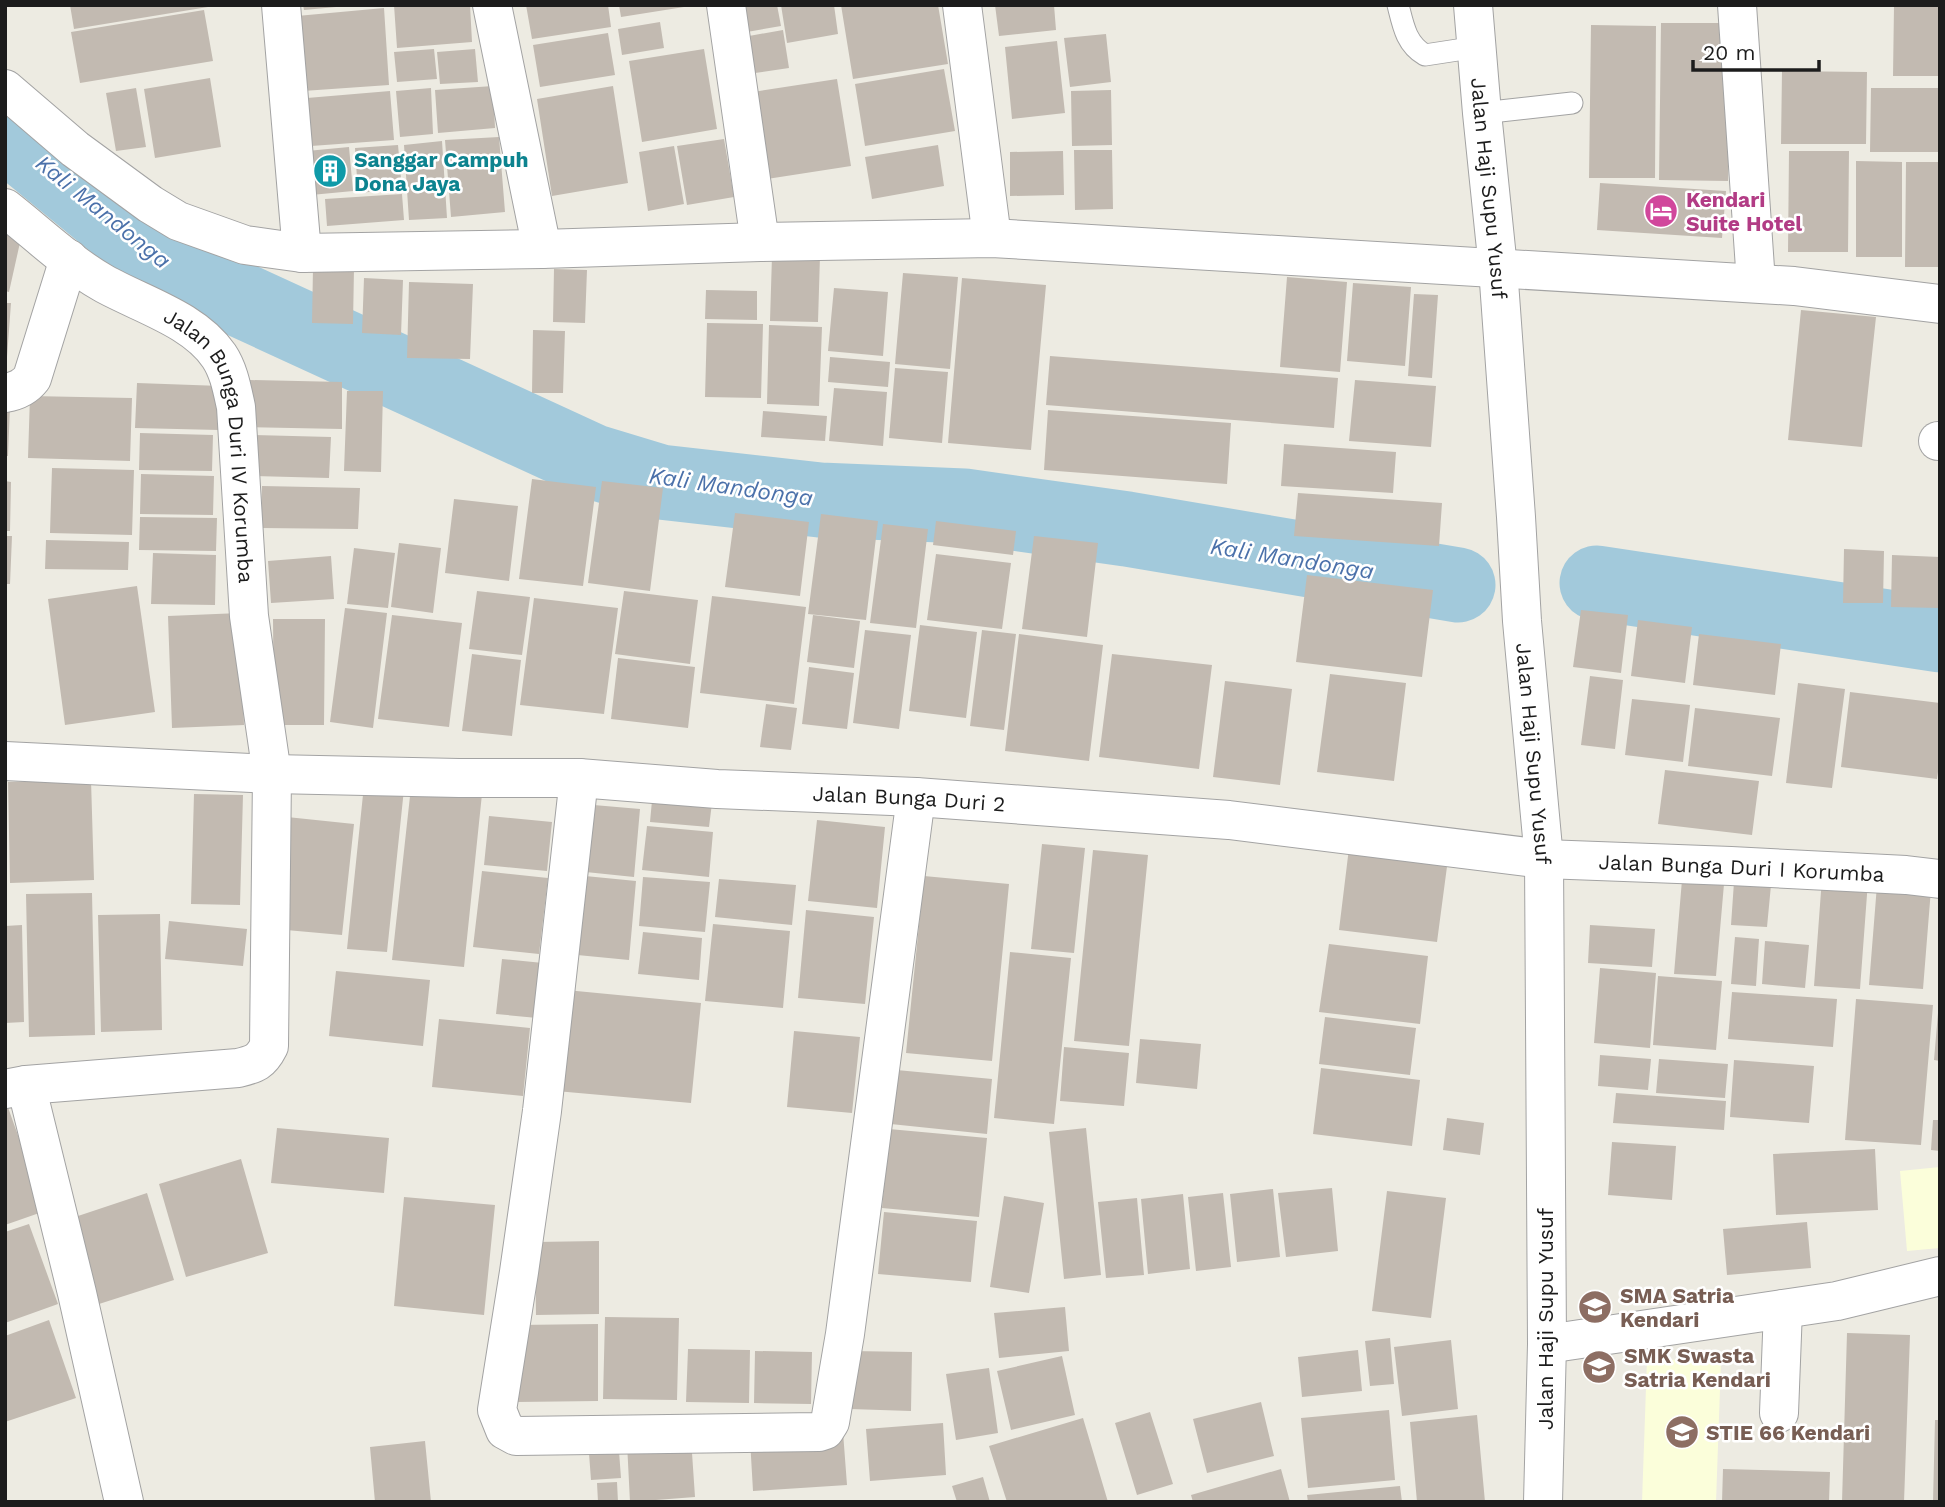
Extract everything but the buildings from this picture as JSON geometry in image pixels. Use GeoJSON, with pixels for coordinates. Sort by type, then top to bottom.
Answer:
{"type":"FeatureCollection","features":[{"type":"Feature","properties":{"kind":"street"},"geometry":{"type":"LineString","coordinates":[[281,5],[302,253]]}},
{"type":"Feature","properties":{"kind":"street"},"geometry":{"type":"LineString","coordinates":[[492,5],[542,250]]}},
{"type":"Feature","properties":{"kind":"street"},"geometry":{"type":"LineString","coordinates":[[726,5],[760,242]]}},
{"type":"Feature","properties":{"kind":"street"},"geometry":{"type":"LineString","coordinates":[[962,5],[992,238]]}},
{"type":"Feature","properties":{"kind":"street","name":"Jalan Haji Supu Yusuf"},"geometry":{"type":"LineString","coordinates":[[1473,5],[1498,268],[1522,621],[1544,859],[1547,1344],[1543,1502]]}},
{"type":"Feature","properties":{"kind":"street"},"geometry":{"type":"LineString","coordinates":[[1737,5],[1756,283]]}},
{"type":"Feature","properties":{"kind":"street"},"geometry":{"type":"LineString","coordinates":[[5,89],[75,149],[178,222],[245,245],[302,253],[542,250],[760,242],[992,238],[1756,283],[1940,304]]}},
{"type":"Feature","properties":{"kind":"street","name":"Jalan Bunga Duri IV Korumba"},"geometry":{"type":"LineString","coordinates":[[5,208],[102,282],[189,327],[207,340],[220,357],[229,376],[236,407],[248,616],[272,774],[269,1046],[264,1057],[252,1065],[238,1068],[16,1087]]}},
{"type":"Feature","properties":{"kind":"street"},"geometry":{"type":"LineString","coordinates":[[5,393],[19,390],[32,378],[69,259]]}},
{"type":"Feature","properties":{"kind":"street","name":"Jalan Bunga Duri 2"},"geometry":{"type":"LineString","coordinates":[[5,761],[272,774],[579,778],[716,789],[916,797],[1229,820],[1544,859]]}},
{"type":"Feature","properties":{"kind":"street"},"geometry":{"type":"LineString","coordinates":[[579,778],[542,1111],[497,1410],[505,1430],[516,1436],[825,1430],[830,1422],[846,1320],[916,797]]}},
{"type":"Feature","properties":{"kind":"street","name":"Jalan Bunga Duri I Korumba"},"geometry":{"type":"LineString","coordinates":[[1544,859],[1731,866],[1940,879]]}},
{"type":"Feature","properties":{"kind":"street"},"geometry":{"type":"LineString","coordinates":[[16,1087],[77,1293],[124,1502]]}},
{"type":"Feature","properties":{"kind":"street"},"geometry":{"type":"LineString","coordinates":[[1547,1344],[1837,1301],[1940,1276]]}},
{"type":"Feature","properties":{"kind":"street"},"geometry":{"type":"LineString","coordinates":[[1779,1413],[1783,1310]]}},
{"type":"Feature","properties":{"kind":"lane"},"geometry":{"type":"LineString","coordinates":[[1398,5],[1411,44],[1425,55],[1477,47]]}},
{"type":"Feature","properties":{"kind":"lane"},"geometry":{"type":"LineString","coordinates":[[1482,113],[1572,103]]}},
{"type":"Feature","properties":{"kind":"shaded area"},"geometry":{"type":"Polygon","coordinates":[[[1940,1167],[1940,1248],[1907,1251],[1900,1171],[1940,1167]]]}},
{"type":"Feature","properties":{"kind":"shaded area","name":"STIE 66 Kendari"},"geometry":{"type":"Polygon","coordinates":[[[1647,1359],[1721,1361],[1716,1502],[1642,1502],[1647,1359]]]}},
{"type":"Feature","properties":{"kind":"waterway","name":"Kali Mandonga"},"geometry":{"type":"LineString","coordinates":[[5,133],[167,266],[594,462],[660,482],[820,500],[964,506],[1127,529],[1458,585]]}},
{"type":"Feature","properties":{"kind":"waterway","name":"Kali Mandonga"},"geometry":{"type":"LineString","coordinates":[[1597,583],[1940,635]]}},
{"type":"Feature","properties":{"kind":"place","name":"Sanggar Campuh Dona Jaya"},"geometry":{"type":"Point","coordinates":[330,171]}},
{"type":"Feature","properties":{"kind":"place","name":"Kendari Suite Hotel"},"geometry":{"type":"Point","coordinates":[1661,211]}},
{"type":"Feature","properties":{"kind":"place","name":"SMA Satria Kendari"},"geometry":{"type":"Point","coordinates":[1595,1307]}},
{"type":"Feature","properties":{"kind":"place","name":"SMK Swasta Satria Kendari"},"geometry":{"type":"Point","coordinates":[1599,1367]}},
{"type":"Feature","properties":{"kind":"place","name":"STIE 66 Kendari"},"geometry":{"type":"Point","coordinates":[1682,1432]}}]}
